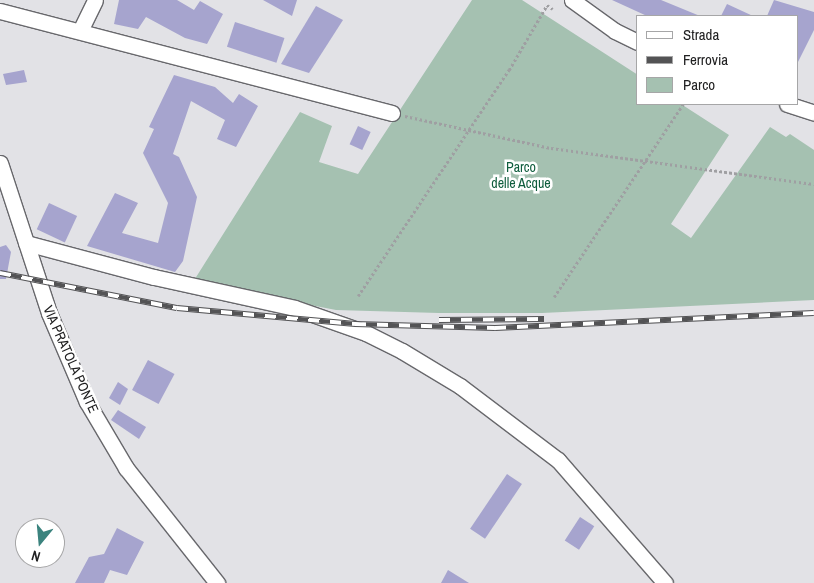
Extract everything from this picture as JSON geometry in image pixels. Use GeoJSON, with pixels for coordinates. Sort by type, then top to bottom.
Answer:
{"type":"FeatureCollection","features":[{"type":"Feature","properties":{"kind":"street"},"geometry":{"type":"LineString","coordinates":[[80,31],[95,0]]}},
{"type":"Feature","properties":{"kind":"street"},"geometry":{"type":"LineString","coordinates":[[572,0],[615,31],[636,41]]}},
{"type":"Feature","properties":{"kind":"street"},"geometry":{"type":"LineString","coordinates":[[0,11],[392,113]]}},
{"type":"Feature","properties":{"kind":"street"},"geometry":{"type":"LineString","coordinates":[[790,105],[814,114]]}},
{"type":"Feature","properties":{"kind":"street","name":"VIA PRATOLA PONTE"},"geometry":{"type":"LineString","coordinates":[[0,163],[49,313],[87,402],[126,468],[217,583]]}},
{"type":"Feature","properties":{"kind":"street"},"geometry":{"type":"LineString","coordinates":[[26,243],[154,277],[294,308],[366,333],[402,351],[460,386],[558,460],[665,583]]}},
{"type":"Feature","properties":{"kind":"path"},"geometry":{"type":"LineString","coordinates":[[358,296],[468,131],[547,5],[553,9]]}},
{"type":"Feature","properties":{"kind":"path"},"geometry":{"type":"LineString","coordinates":[[554,297],[682,105]]}},
{"type":"Feature","properties":{"kind":"path"},"geometry":{"type":"LineString","coordinates":[[392,113],[468,131],[645,162],[814,184]]}},
{"type":"Feature","properties":{"kind":"green space","name":"Parco delle Acque"},"geometry":{"type":"Polygon","coordinates":[[[472,0],[522,0],[636,74],[636,105],[683,105],[729,135],[671,224],[691,238],[770,127],[786,137],[790,134],[814,150],[814,300],[542,313],[439,313],[336,310],[193,282],[300,112],[332,126],[319,162],[358,174],[472,0]]]}},
{"type":"Feature","properties":{"kind":"building"},"geometry":{"type":"Polygon","coordinates":[[[119,0],[177,0],[194,10],[200,1],[223,14],[207,44],[185,38],[146,17],[138,29],[114,24],[119,0]]]}},
{"type":"Feature","properties":{"kind":"building"},"geometry":{"type":"Polygon","coordinates":[[[263,0],[297,0],[292,16],[263,0]]]}},
{"type":"Feature","properties":{"kind":"building"},"geometry":{"type":"Polygon","coordinates":[[[612,0],[661,0],[698,15],[645,15],[612,0]]]}},
{"type":"Feature","properties":{"kind":"building"},"geometry":{"type":"Polygon","coordinates":[[[774,0],[814,12],[814,30],[799,60],[799,15],[767,15],[774,0]]]}},
{"type":"Feature","properties":{"kind":"building"},"geometry":{"type":"Polygon","coordinates":[[[727,4],[751,15],[722,15],[727,4]]]}},
{"type":"Feature","properties":{"kind":"building"},"geometry":{"type":"Polygon","coordinates":[[[316,6],[343,20],[309,73],[281,64],[316,6]]]}},
{"type":"Feature","properties":{"kind":"building"},"geometry":{"type":"Polygon","coordinates":[[[235,22],[284,38],[276,63],[227,47],[235,22]]]}},
{"type":"Feature","properties":{"kind":"building"},"geometry":{"type":"Polygon","coordinates":[[[24,70],[27,82],[6,85],[3,74],[24,70]]]}},
{"type":"Feature","properties":{"kind":"building"},"geometry":{"type":"Polygon","coordinates":[[[174,75],[215,87],[233,103],[239,94],[258,106],[236,147],[217,139],[225,120],[191,101],[173,154],[179,157],[197,197],[183,261],[175,272],[87,246],[115,193],[138,203],[122,233],[158,243],[168,203],[143,153],[154,129],[149,127],[174,75]]]}},
{"type":"Feature","properties":{"kind":"building"},"geometry":{"type":"Polygon","coordinates":[[[358,126],[371,132],[362,150],[350,144],[358,126]]]}},
{"type":"Feature","properties":{"kind":"building"},"geometry":{"type":"Polygon","coordinates":[[[49,203],[77,216],[65,242],[37,229],[49,203]]]}},
{"type":"Feature","properties":{"kind":"building"},"geometry":{"type":"Polygon","coordinates":[[[6,245],[11,252],[6,279],[0,279],[0,247],[6,245]]]}},
{"type":"Feature","properties":{"kind":"building"},"geometry":{"type":"Polygon","coordinates":[[[148,360],[174,374],[159,404],[132,390],[148,360]]]}},
{"type":"Feature","properties":{"kind":"building"},"geometry":{"type":"Polygon","coordinates":[[[118,382],[128,389],[120,405],[109,398],[118,382]]]}},
{"type":"Feature","properties":{"kind":"building"},"geometry":{"type":"Polygon","coordinates":[[[118,410],[146,427],[139,439],[111,420],[118,410]]]}},
{"type":"Feature","properties":{"kind":"building"},"geometry":{"type":"Polygon","coordinates":[[[507,474],[522,484],[485,539],[470,529],[507,474]]]}},
{"type":"Feature","properties":{"kind":"building"},"geometry":{"type":"Polygon","coordinates":[[[580,517],[594,526],[579,550],[565,540],[580,517]]]}},
{"type":"Feature","properties":{"kind":"building"},"geometry":{"type":"Polygon","coordinates":[[[117,528],[144,542],[127,575],[110,570],[104,583],[75,583],[89,557],[104,554],[117,528]]]}},
{"type":"Feature","properties":{"kind":"building"},"geometry":{"type":"Polygon","coordinates":[[[448,570],[469,583],[441,583],[448,570]]]}},
{"type":"Feature","properties":{"kind":"railway"},"geometry":{"type":"LineString","coordinates":[[0,273],[177,308],[355,324],[495,328],[814,313]]}},
{"type":"Feature","properties":{"kind":"railway"},"geometry":{"type":"LineString","coordinates":[[439,320],[544,319]]}}]}
